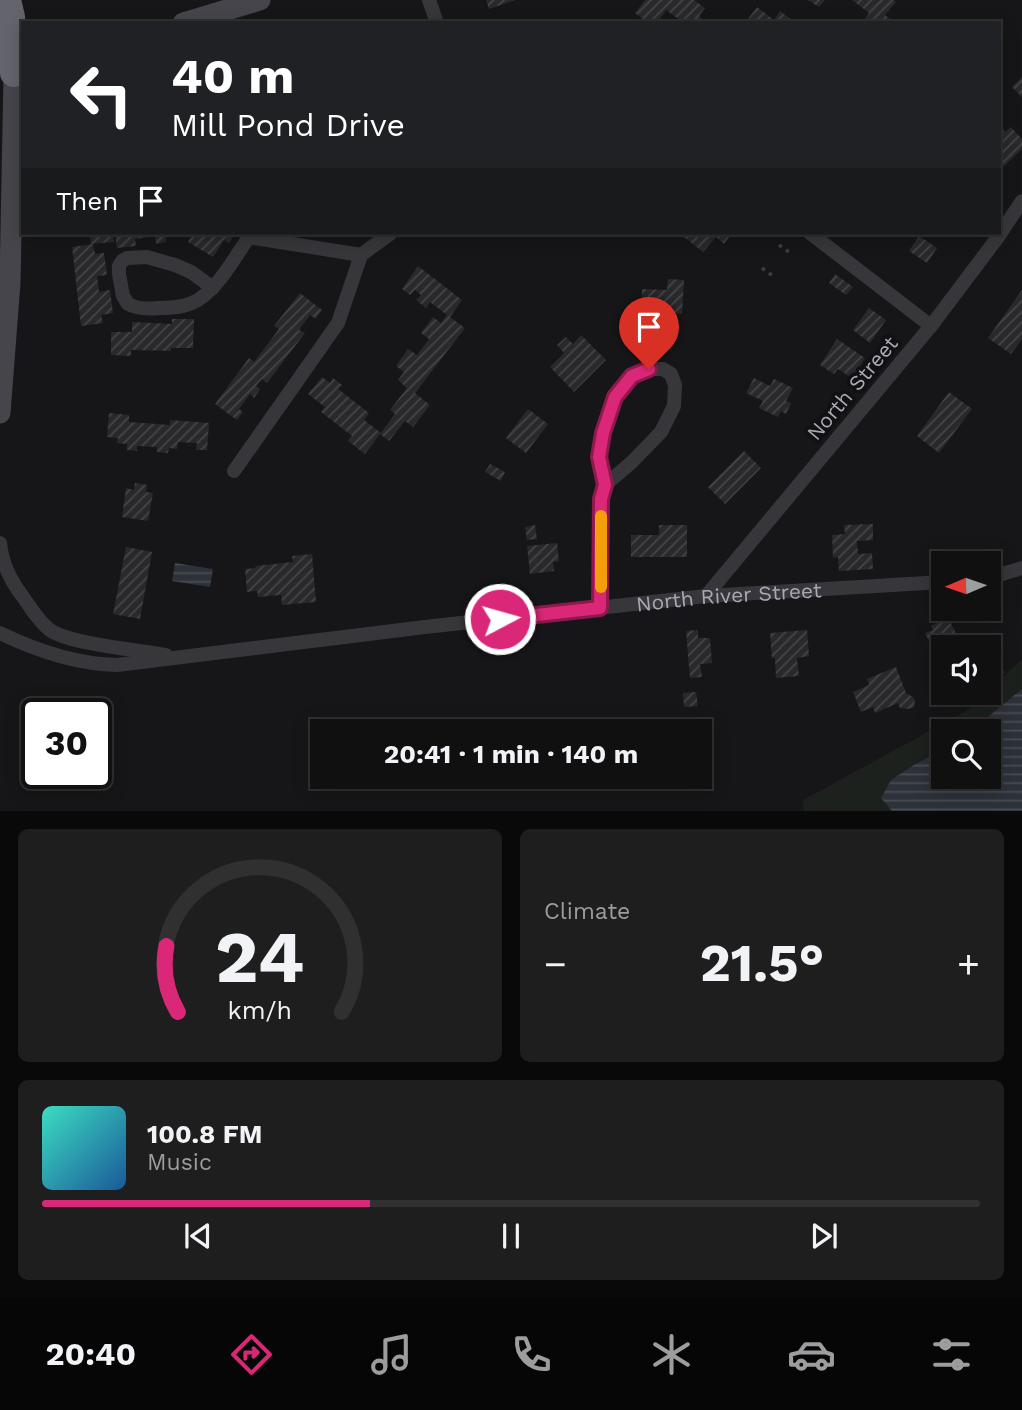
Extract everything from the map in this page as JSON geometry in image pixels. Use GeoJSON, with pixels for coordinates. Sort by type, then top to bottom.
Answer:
{"type":"FeatureCollection","features":[{"type":"Feature","properties":{"kind":"highway"},"geometry":{"type":"LineString","coordinates":[[7,0],[11,17],[12,73]]}},
{"type":"Feature","properties":{"kind":"main road"},"geometry":{"type":"LineString","coordinates":[[190,21],[260,0]]}},
{"type":"Feature","properties":{"kind":"main road"},"geometry":{"type":"LineString","coordinates":[[0,413],[10,283],[12,73]]}},
{"type":"Feature","properties":{"kind":"main road"},"geometry":{"type":"LineString","coordinates":[[0,202],[12,137]]}},
{"type":"Feature","properties":{"kind":"street"},"geometry":{"type":"LineString","coordinates":[[429,0],[436,21]]}},
{"type":"Feature","properties":{"kind":"street","name":"North Street"},"geometry":{"type":"LineString","coordinates":[[1001,232],[1022,201]]}},
{"type":"Feature","properties":{"kind":"street"},"geometry":{"type":"LineString","coordinates":[[234,471],[338,323],[361,255],[388,235]]}},
{"type":"Feature","properties":{"kind":"street"},"geometry":{"type":"LineString","coordinates":[[813,235],[931,326]]}},
{"type":"Feature","properties":{"kind":"street","name":"North Street"},"geometry":{"type":"LineString","coordinates":[[706,596],[931,326],[999,235]]}},
{"type":"Feature","properties":{"kind":"street"},"geometry":{"type":"LineString","coordinates":[[213,288],[191,272],[147,257],[127,258],[119,266],[123,296],[128,304],[134,308],[167,308],[190,304],[203,298],[213,288],[249,237],[361,255]]}},
{"type":"Feature","properties":{"kind":"street"},"geometry":{"type":"LineString","coordinates":[[600,608],[601,499],[605,485],[599,457],[603,433],[615,397],[632,376],[649,369],[663,369],[671,374],[676,386],[674,407],[661,432],[605,485]]}},
{"type":"Feature","properties":{"kind":"street","name":"North River Street"},"geometry":{"type":"LineString","coordinates":[[0,543],[3,561],[13,583],[52,632],[70,639],[181,657]]}},
{"type":"Feature","properties":{"kind":"street"},"geometry":{"type":"LineString","coordinates":[[1001,574],[1022,568]]}},
{"type":"Feature","properties":{"kind":"street","name":"North River Street"},"geometry":{"type":"LineString","coordinates":[[0,633],[19,643],[70,660],[117,665],[425,626],[706,596],[931,583]]}},
{"type":"Feature","properties":{"kind":"path"},"geometry":{"type":"LineString","coordinates":[[779,245],[789,253]]}},
{"type":"Feature","properties":{"kind":"path"},"geometry":{"type":"LineString","coordinates":[[762,268],[773,276]]}},
{"type":"Feature","properties":{"kind":"shaded area"},"geometry":{"type":"Polygon","coordinates":[[[175,563],[213,569],[210,587],[172,581],[175,563]]]}},
{"type":"Feature","properties":{"kind":"shaded area"},"geometry":{"type":"Polygon","coordinates":[[[1022,659],[1022,811],[804,811],[803,800],[931,730],[931,789],[1001,789],[1001,719],[951,719],[973,705],[1001,705],[1001,679],[1022,659]]]}},
{"type":"Feature","properties":{"kind":"shaded area"},"geometry":{"type":"Polygon","coordinates":[[[1022,689],[1022,811],[892,811],[881,798],[891,780],[931,756],[931,789],[1001,789],[1001,719],[986,719],[1022,689]]]}},
{"type":"Feature","properties":{"kind":"building"},"geometry":{"type":"Polygon","coordinates":[[[486,0],[515,0],[489,9],[486,0]]]}},
{"type":"Feature","properties":{"kind":"building"},"geometry":{"type":"Polygon","coordinates":[[[645,0],[694,0],[705,8],[699,16],[705,21],[681,21],[666,10],[658,21],[645,21],[635,13],[645,0]]]}},
{"type":"Feature","properties":{"kind":"building"},"geometry":{"type":"Polygon","coordinates":[[[808,0],[825,0],[819,7],[808,0]]]}},
{"type":"Feature","properties":{"kind":"building"},"geometry":{"type":"Polygon","coordinates":[[[852,0],[896,2],[885,15],[892,21],[863,21],[869,13],[852,0]]]}},
{"type":"Feature","properties":{"kind":"building"},"geometry":{"type":"Polygon","coordinates":[[[757,7],[774,20],[780,11],[793,21],[746,21],[757,7]]]}},
{"type":"Feature","properties":{"kind":"building"},"geometry":{"type":"Polygon","coordinates":[[[1022,77],[1022,97],[1012,87],[1022,77]]]}},
{"type":"Feature","properties":{"kind":"building"},"geometry":{"type":"Polygon","coordinates":[[[1001,127],[1005,132],[1011,127],[1022,139],[1022,149],[1001,169],[1001,127]]]}},
{"type":"Feature","properties":{"kind":"building"},"geometry":{"type":"Polygon","coordinates":[[[90,235],[113,235],[114,242],[91,244],[90,235]]]}},
{"type":"Feature","properties":{"kind":"building"},"geometry":{"type":"Polygon","coordinates":[[[115,235],[165,235],[166,242],[156,244],[155,236],[135,239],[136,246],[117,248],[115,235]]]}},
{"type":"Feature","properties":{"kind":"building"},"geometry":{"type":"Polygon","coordinates":[[[192,235],[234,235],[229,243],[224,240],[213,257],[188,242],[192,235]]]}},
{"type":"Feature","properties":{"kind":"building"},"geometry":{"type":"Polygon","coordinates":[[[682,235],[731,235],[724,244],[716,237],[703,252],[682,235]]]}},
{"type":"Feature","properties":{"kind":"building"},"geometry":{"type":"Polygon","coordinates":[[[919,236],[937,248],[927,263],[909,251],[919,236]]]}},
{"type":"Feature","properties":{"kind":"building"},"geometry":{"type":"Polygon","coordinates":[[[93,244],[95,254],[104,253],[107,275],[97,276],[99,292],[110,290],[113,313],[101,315],[103,323],[81,326],[72,247],[93,244]]]}},
{"type":"Feature","properties":{"kind":"building"},"geometry":{"type":"Polygon","coordinates":[[[418,266],[462,300],[450,317],[465,328],[415,393],[430,405],[413,427],[405,421],[389,441],[380,434],[395,414],[390,410],[407,388],[398,380],[404,372],[396,366],[408,349],[417,355],[429,339],[421,333],[433,317],[441,323],[447,315],[430,302],[426,308],[416,300],[421,295],[415,290],[410,295],[402,289],[418,266]]]}},
{"type":"Feature","properties":{"kind":"building"},"geometry":{"type":"Polygon","coordinates":[[[835,274],[853,287],[846,295],[829,283],[835,274]]]}},
{"type":"Feature","properties":{"kind":"building"},"geometry":{"type":"Polygon","coordinates":[[[668,279],[684,280],[682,314],[641,312],[642,289],[667,290],[668,279]]]}},
{"type":"Feature","properties":{"kind":"building"},"geometry":{"type":"Polygon","coordinates":[[[1022,290],[1022,339],[1011,354],[988,338],[1022,290]]]}},
{"type":"Feature","properties":{"kind":"building"},"geometry":{"type":"Polygon","coordinates":[[[300,293],[322,310],[316,319],[310,315],[299,330],[305,333],[267,383],[262,379],[256,386],[260,389],[254,398],[250,394],[239,409],[243,412],[237,420],[215,404],[249,358],[254,362],[279,329],[274,326],[300,293]]]}},
{"type":"Feature","properties":{"kind":"building"},"geometry":{"type":"Polygon","coordinates":[[[869,308],[886,320],[870,343],[853,330],[869,308]]]}},
{"type":"Feature","properties":{"kind":"building"},"geometry":{"type":"Polygon","coordinates":[[[172,319],[194,319],[193,348],[171,348],[171,351],[131,350],[131,356],[111,355],[111,332],[132,332],[132,322],[172,324],[172,319]]]}},
{"type":"Feature","properties":{"kind":"building"},"geometry":{"type":"Polygon","coordinates":[[[581,335],[606,360],[574,392],[550,367],[564,353],[557,345],[566,337],[573,344],[581,335]]]}},
{"type":"Feature","properties":{"kind":"building"},"geometry":{"type":"Polygon","coordinates":[[[837,339],[865,358],[852,378],[838,369],[834,374],[820,365],[837,339]]]}},
{"type":"Feature","properties":{"kind":"building"},"geometry":{"type":"Polygon","coordinates":[[[322,377],[330,383],[333,378],[342,385],[338,389],[369,413],[364,420],[381,433],[365,454],[348,441],[352,436],[321,412],[325,407],[308,394],[322,377]]]}},
{"type":"Feature","properties":{"kind":"building"},"geometry":{"type":"Polygon","coordinates":[[[754,378],[770,386],[774,379],[793,388],[786,401],[791,403],[786,414],[781,411],[778,417],[759,408],[763,401],[746,393],[754,378]]]}},
{"type":"Feature","properties":{"kind":"building"},"geometry":{"type":"Polygon","coordinates":[[[949,392],[972,409],[939,453],[917,436],[949,392]]]}},
{"type":"Feature","properties":{"kind":"building"},"geometry":{"type":"Polygon","coordinates":[[[528,409],[548,424],[526,453],[506,438],[528,409]]]}},
{"type":"Feature","properties":{"kind":"building"},"geometry":{"type":"Polygon","coordinates":[[[109,413],[129,415],[129,422],[170,425],[170,420],[209,423],[207,450],[196,450],[197,443],[178,442],[177,449],[169,448],[168,453],[157,452],[157,447],[137,446],[137,451],[127,450],[127,444],[117,443],[118,438],[107,437],[109,413]]]}},
{"type":"Feature","properties":{"kind":"building"},"geometry":{"type":"Polygon","coordinates":[[[744,451],[761,468],[725,504],[708,487],[744,451]]]}},
{"type":"Feature","properties":{"kind":"building"},"geometry":{"type":"Polygon","coordinates":[[[490,464],[505,472],[501,481],[485,472],[490,464]]]}},
{"type":"Feature","properties":{"kind":"building"},"geometry":{"type":"Polygon","coordinates":[[[135,483],[147,485],[146,492],[153,493],[148,521],[122,517],[126,488],[134,490],[135,483]]]}},
{"type":"Feature","properties":{"kind":"building"},"geometry":{"type":"Polygon","coordinates":[[[873,524],[873,540],[857,541],[858,554],[872,553],[873,569],[839,571],[838,557],[833,558],[832,535],[845,534],[844,525],[873,524]]]}},
{"type":"Feature","properties":{"kind":"building"},"geometry":{"type":"Polygon","coordinates":[[[535,525],[537,539],[527,540],[525,527],[535,525]]]}},
{"type":"Feature","properties":{"kind":"building"},"geometry":{"type":"Polygon","coordinates":[[[659,525],[687,525],[687,557],[631,557],[631,535],[659,535],[659,525]]]}},
{"type":"Feature","properties":{"kind":"building"},"geometry":{"type":"Polygon","coordinates":[[[557,543],[559,561],[553,562],[554,571],[530,574],[527,546],[557,543]]]}},
{"type":"Feature","properties":{"kind":"building"},"geometry":{"type":"Polygon","coordinates":[[[126,547],[152,552],[140,619],[113,614],[126,547]]]}},
{"type":"Feature","properties":{"kind":"building"},"geometry":{"type":"Polygon","coordinates":[[[312,554],[316,602],[282,605],[281,595],[258,597],[257,591],[247,592],[245,569],[293,562],[292,556],[312,554]]]}},
{"type":"Feature","properties":{"kind":"building"},"geometry":{"type":"Polygon","coordinates":[[[950,621],[957,635],[931,635],[931,645],[925,633],[933,630],[931,626],[950,621]]]}},
{"type":"Feature","properties":{"kind":"building"},"geometry":{"type":"Polygon","coordinates":[[[698,630],[698,638],[710,638],[712,663],[700,664],[702,677],[690,678],[686,631],[698,630]]]}},
{"type":"Feature","properties":{"kind":"building"},"geometry":{"type":"Polygon","coordinates":[[[807,630],[809,656],[797,658],[799,676],[776,678],[770,633],[807,630]]]}},
{"type":"Feature","properties":{"kind":"building"},"geometry":{"type":"Polygon","coordinates":[[[896,667],[906,693],[915,701],[914,707],[900,708],[898,703],[875,713],[873,707],[861,712],[853,692],[869,685],[867,679],[896,667]]]}},
{"type":"Feature","properties":{"kind":"building"},"geometry":{"type":"Polygon","coordinates":[[[696,692],[698,706],[684,707],[683,693],[696,692]]]}},
{"type":"Feature","properties":{"kind":"slow traffic"},"geometry":{"type":"LineString","coordinates":[[601,516],[601,587]]}},
{"type":"Feature","properties":{"kind":"route"},"geometry":{"type":"LineString","coordinates":[[500,619],[600,608],[601,499],[605,485],[599,457],[603,433],[615,397],[632,376],[649,369]]}}]}
